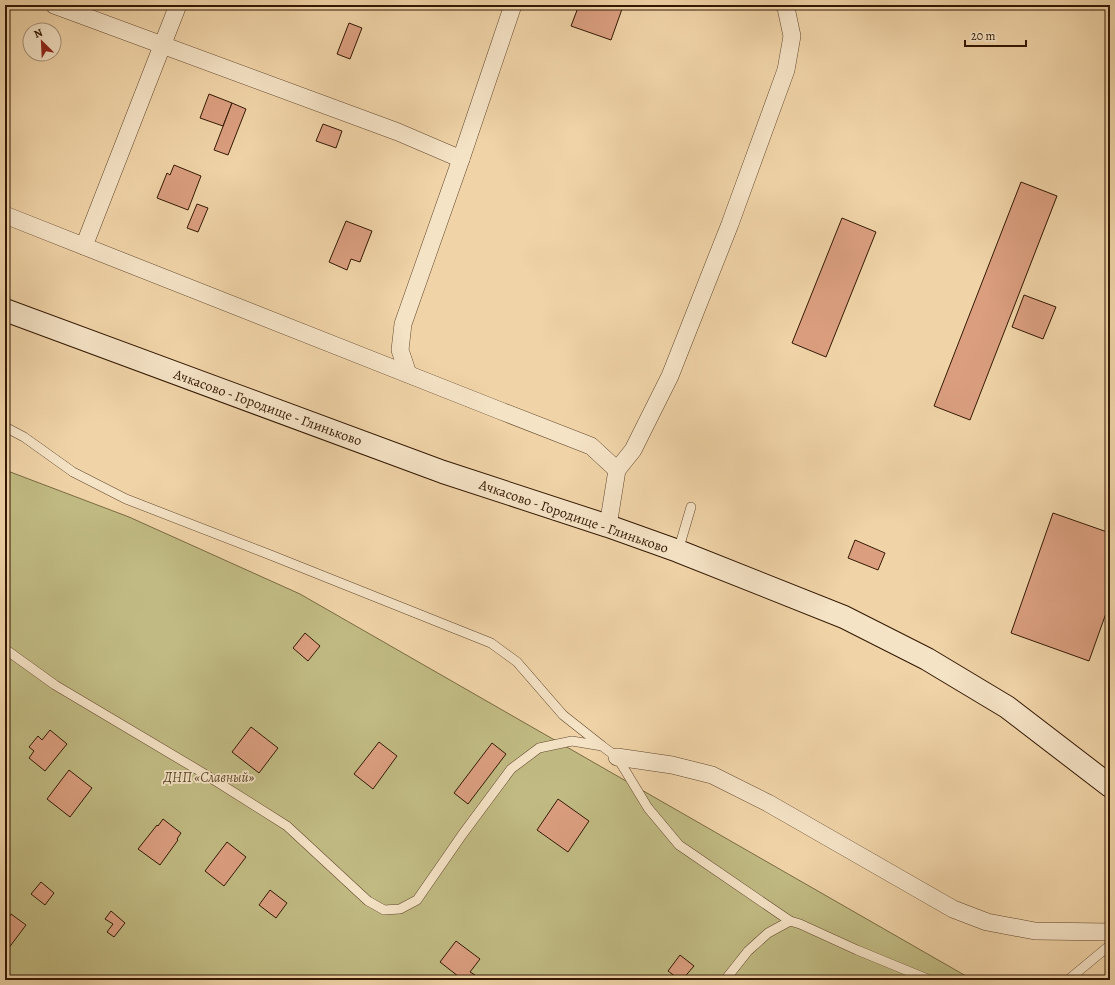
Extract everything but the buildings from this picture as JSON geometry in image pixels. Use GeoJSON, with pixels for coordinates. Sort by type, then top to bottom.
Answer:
{"type":"FeatureCollection","features":[{"type":"Feature","properties":{"kind":"street"},"geometry":{"type":"LineString","coordinates":[[54,5],[398,132],[461,159]]}},
{"type":"Feature","properties":{"kind":"street"},"geometry":{"type":"LineString","coordinates":[[84,246],[178,5]]}},
{"type":"Feature","properties":{"kind":"street"},"geometry":{"type":"LineString","coordinates":[[408,374],[400,350],[404,324],[513,5]]}},
{"type":"Feature","properties":{"kind":"street"},"geometry":{"type":"LineString","coordinates":[[608,526],[617,470],[633,450],[670,376],[730,224],[786,70],[792,36],[784,5]]}},
{"type":"Feature","properties":{"kind":"street"},"geometry":{"type":"LineString","coordinates":[[5,215],[591,446],[617,470]]}},
{"type":"Feature","properties":{"kind":"street","name":"Ачкасово - Городище - Глиньково"},"geometry":{"type":"LineString","coordinates":[[5,310],[443,472],[608,526],[678,551],[844,617],[927,659],[1007,706],[1110,786]]}},
{"type":"Feature","properties":{"kind":"street"},"geometry":{"type":"LineString","coordinates":[[617,757],[672,765],[712,775],[768,803],[953,909],[987,922],[1034,931],[1110,932]]}},
{"type":"Feature","properties":{"kind":"lane"},"geometry":{"type":"LineString","coordinates":[[5,427],[24,436],[72,472],[126,499],[491,643],[518,662],[563,715],[617,757],[648,808],[679,844],[790,921],[930,980]]}},
{"type":"Feature","properties":{"kind":"lane"},"geometry":{"type":"LineString","coordinates":[[678,551],[691,507]]}},
{"type":"Feature","properties":{"kind":"lane"},"geometry":{"type":"LineString","coordinates":[[5,649],[55,685],[203,773],[287,826],[368,901],[384,910],[400,909],[417,900],[462,835],[511,769],[539,748],[572,741],[602,746]]}},
{"type":"Feature","properties":{"kind":"lane"},"geometry":{"type":"LineString","coordinates":[[725,980],[748,951],[768,933],[790,921]]}},
{"type":"Feature","properties":{"kind":"lane"},"geometry":{"type":"LineString","coordinates":[[1068,980],[1110,945]]}},
{"type":"Feature","properties":{"kind":"green space","name":"ДНП «Славный»"},"geometry":{"type":"Polygon","coordinates":[[[5,470],[129,517],[300,594],[973,980],[5,980],[5,470]]]}}]}
